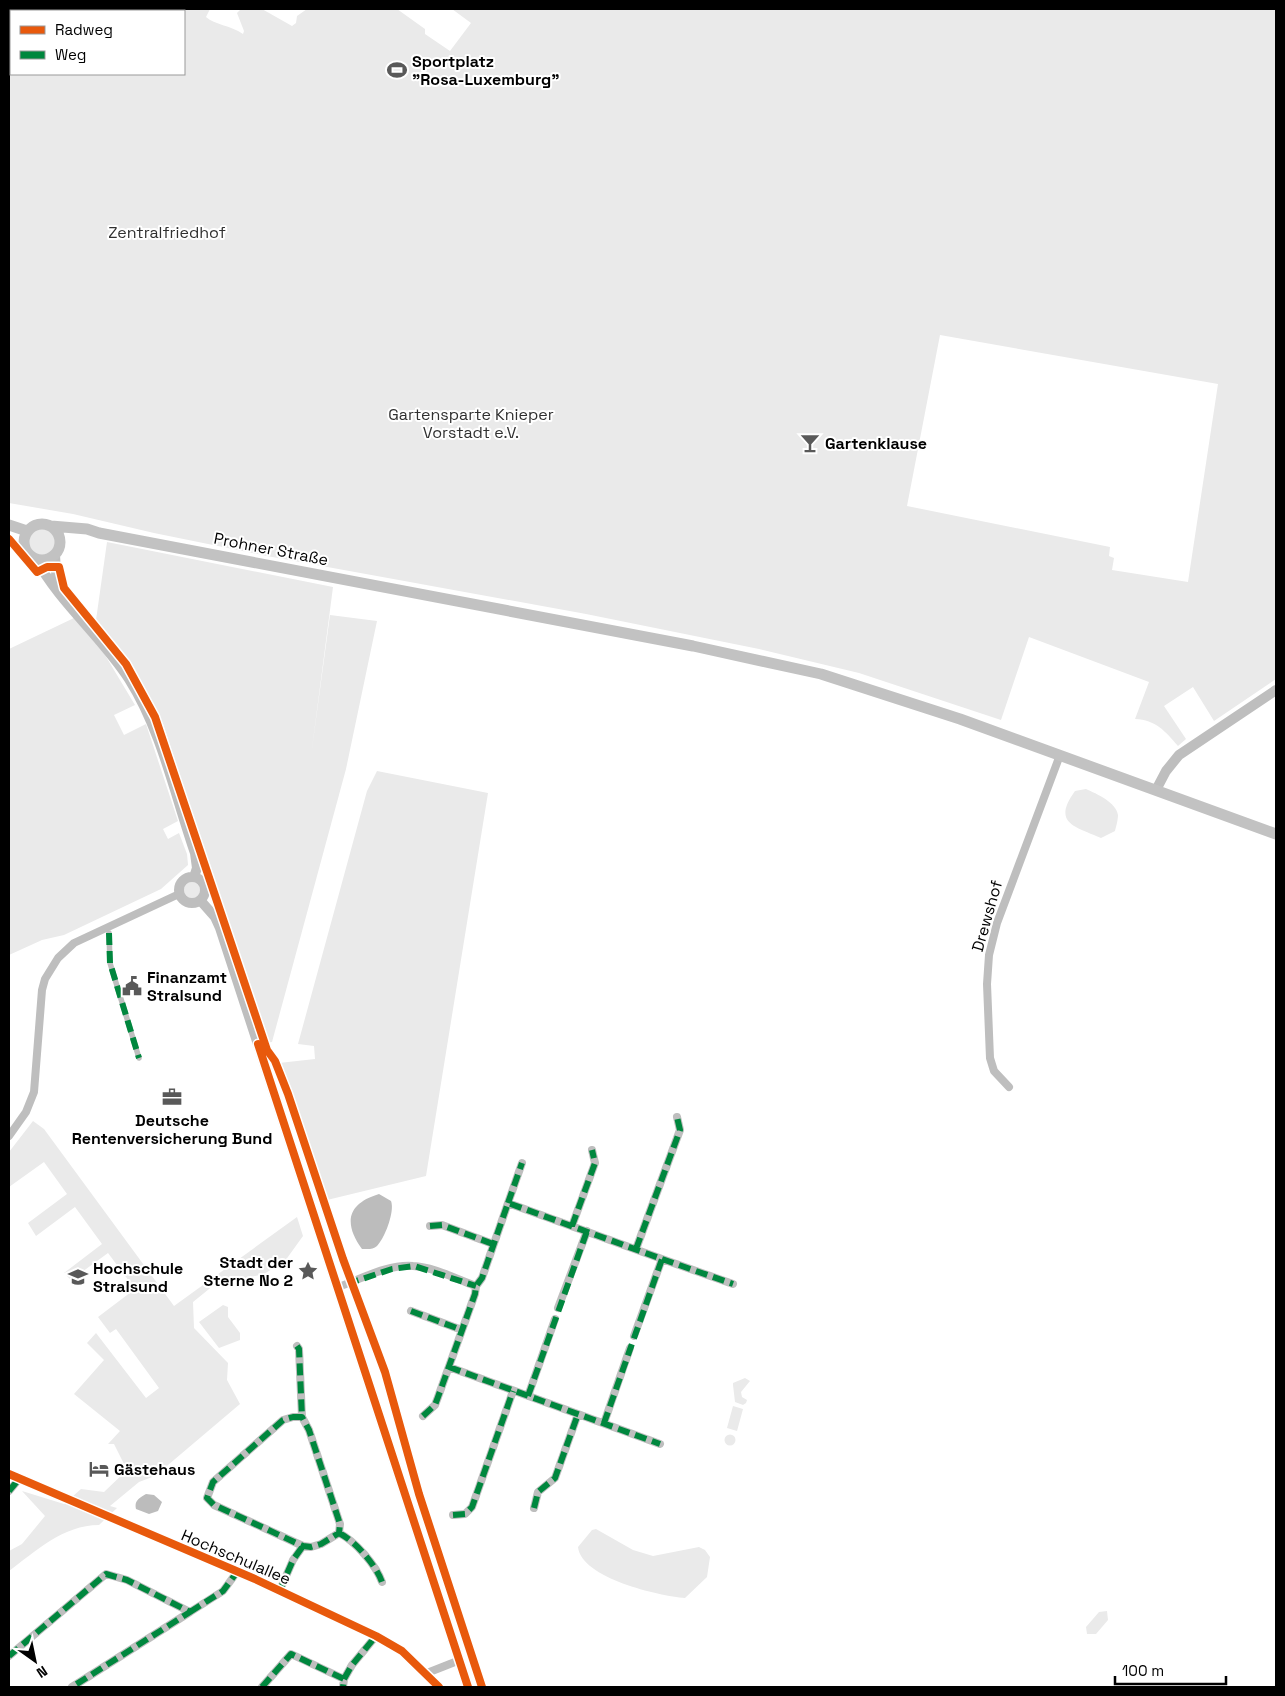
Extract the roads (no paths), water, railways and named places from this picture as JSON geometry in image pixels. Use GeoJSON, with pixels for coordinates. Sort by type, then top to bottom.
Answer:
{"type":"FeatureCollection","features":[{"type":"Feature","properties":{"kind":"main road"},"geometry":{"type":"LineString","coordinates":[[9,533],[24,544],[28,553],[36,559],[48,559],[58,550],[60,536],[51,526],[38,524],[28,531],[24,544]]}},
{"type":"Feature","properties":{"kind":"main road"},"geometry":{"type":"LineString","coordinates":[[9,525],[28,531]]}},
{"type":"Feature","properties":{"kind":"main road","name":"Prohner Straße"},"geometry":{"type":"LineString","coordinates":[[51,526],[87,529],[99,533],[693,646],[820,674],[960,718],[1276,834]]}},
{"type":"Feature","properties":{"kind":"main road","name":"Prohner Straße"},"geometry":{"type":"LineString","coordinates":[[58,550],[82,534],[99,533]]}},
{"type":"Feature","properties":{"kind":"street"},"geometry":{"type":"LineString","coordinates":[[57,588],[58,550]]}},
{"type":"Feature","properties":{"kind":"street"},"geometry":{"type":"LineString","coordinates":[[36,559],[57,588],[112,654],[130,681],[145,709],[195,853],[197,868],[194,877],[182,882],[179,894]]}},
{"type":"Feature","properties":{"kind":"street"},"geometry":{"type":"LineString","coordinates":[[1156,790],[1166,770],[1179,755],[1276,690]]}},
{"type":"Feature","properties":{"kind":"street","name":"Drewshof"},"geometry":{"type":"LineString","coordinates":[[1009,1087],[994,1071],[990,1058],[986,984],[989,955],[1000,913],[1060,755]]}},
{"type":"Feature","properties":{"kind":"street"},"geometry":{"type":"LineString","coordinates":[[194,877],[201,881],[204,889],[200,900]]}},
{"type":"Feature","properties":{"kind":"street"},"geometry":{"type":"LineString","coordinates":[[179,894],[188,903],[200,900]]}},
{"type":"Feature","properties":{"kind":"street"},"geometry":{"type":"LineString","coordinates":[[9,1136],[26,1112],[34,1092],[42,990],[45,979],[58,958],[82,939],[179,894]]}},
{"type":"Feature","properties":{"kind":"street"},"geometry":{"type":"LineString","coordinates":[[200,900],[215,917],[220,928],[468,1687]]}},
{"type":"Feature","properties":{"kind":"street"},"geometry":{"type":"LineString","coordinates":[[109,932],[110,963],[139,1058]]}},
{"type":"Feature","properties":{"kind":"street"},"geometry":{"type":"LineString","coordinates":[[636,1250],[680,1130],[677,1117]]}},
{"type":"Feature","properties":{"kind":"street"},"geometry":{"type":"LineString","coordinates":[[572,1226],[595,1163],[592,1150]]}},
{"type":"Feature","properties":{"kind":"street"},"geometry":{"type":"LineString","coordinates":[[423,1416],[435,1405],[476,1294],[476,1286],[482,1278],[522,1163]]}},
{"type":"Feature","properties":{"kind":"street"},"geometry":{"type":"LineString","coordinates":[[508,1203],[734,1284]]}},
{"type":"Feature","properties":{"kind":"street"},"geometry":{"type":"LineString","coordinates":[[430,1226],[442,1225],[493,1244]]}},
{"type":"Feature","properties":{"kind":"street"},"geometry":{"type":"LineString","coordinates":[[528,1396],[586,1231]]}},
{"type":"Feature","properties":{"kind":"street"},"geometry":{"type":"LineString","coordinates":[[604,1423],[662,1259]]}},
{"type":"Feature","properties":{"kind":"street"},"geometry":{"type":"LineString","coordinates":[[338,1286],[392,1269],[409,1266],[424,1268],[476,1286]]}},
{"type":"Feature","properties":{"kind":"street"},"geometry":{"type":"LineString","coordinates":[[411,1311],[462,1330]]}},
{"type":"Feature","properties":{"kind":"street"},"geometry":{"type":"LineString","coordinates":[[296,1346],[299,1349],[302,1417],[309,1430],[340,1524],[339,1533]]}},
{"type":"Feature","properties":{"kind":"street"},"geometry":{"type":"LineString","coordinates":[[449,1368],[660,1444]]}},
{"type":"Feature","properties":{"kind":"street"},"geometry":{"type":"LineString","coordinates":[[454,1515],[465,1514],[472,1507],[514,1391]]}},
{"type":"Feature","properties":{"kind":"street"},"geometry":{"type":"LineString","coordinates":[[534,1508],[538,1492],[555,1478],[578,1414]]}},
{"type":"Feature","properties":{"kind":"street"},"geometry":{"type":"LineString","coordinates":[[302,1417],[283,1420],[213,1482],[207,1498],[214,1505],[303,1546],[311,1548],[339,1533]]}},
{"type":"Feature","properties":{"kind":"street","name":"Hochschulallee"},"geometry":{"type":"LineString","coordinates":[[9,1474],[280,1590],[376,1636],[402,1651],[427,1673],[439,1687]]}},
{"type":"Feature","properties":{"kind":"street"},"geometry":{"type":"LineString","coordinates":[[9,1491],[19,1478]]}},
{"type":"Feature","properties":{"kind":"street"},"geometry":{"type":"LineString","coordinates":[[339,1533],[348,1538],[361,1552],[379,1574],[382,1582]]}},
{"type":"Feature","properties":{"kind":"street"},"geometry":{"type":"LineString","coordinates":[[280,1590],[293,1560],[303,1546]]}},
{"type":"Feature","properties":{"kind":"street"},"geometry":{"type":"LineString","coordinates":[[72,1687],[223,1592],[237,1572]]}},
{"type":"Feature","properties":{"kind":"street"},"geometry":{"type":"LineString","coordinates":[[9,1656],[106,1574],[136,1585],[190,1612]]}},
{"type":"Feature","properties":{"kind":"street"},"geometry":{"type":"LineString","coordinates":[[343,1687],[344,1679],[352,1664],[376,1636]]}},
{"type":"Feature","properties":{"kind":"street"},"geometry":{"type":"LineString","coordinates":[[262,1687],[292,1654],[344,1679]]}},
{"type":"Feature","properties":{"kind":"street"},"geometry":{"type":"LineString","coordinates":[[427,1673],[460,1660]]}},
{"type":"Feature","properties":{"kind":"place","name":"Sportplatz \"Rosa-Luxemburg\""},"geometry":{"type":"Point","coordinates":[397,70]}},
{"type":"Feature","properties":{"kind":"place","name":"Gartenklause"},"geometry":{"type":"Point","coordinates":[810,443]}},
{"type":"Feature","properties":{"kind":"place","name":"Finanzamt Stralsund"},"geometry":{"type":"Point","coordinates":[132,986]}},
{"type":"Feature","properties":{"kind":"place","name":"Deutsche Rentenversicherung Bund"},"geometry":{"type":"Point","coordinates":[172,1097]}},
{"type":"Feature","properties":{"kind":"place","name":"Stadt der Sterne No 2"},"geometry":{"type":"Point","coordinates":[308,1271]}},
{"type":"Feature","properties":{"kind":"place","name":"Hochschule Stralsund"},"geometry":{"type":"Point","coordinates":[78,1277]}},
{"type":"Feature","properties":{"kind":"place","name":"Gästehaus"},"geometry":{"type":"Point","coordinates":[99,1469]}},
{"type":"Feature","properties":{"kind":"park label","name":"Zentralfriedhof"},"geometry":{"type":"Point","coordinates":[167,232]}},
{"type":"Feature","properties":{"kind":"park label","name":"Gartensparte Knieper Vorstadt e.V."},"geometry":{"type":"Point","coordinates":[471,423]}}]}
